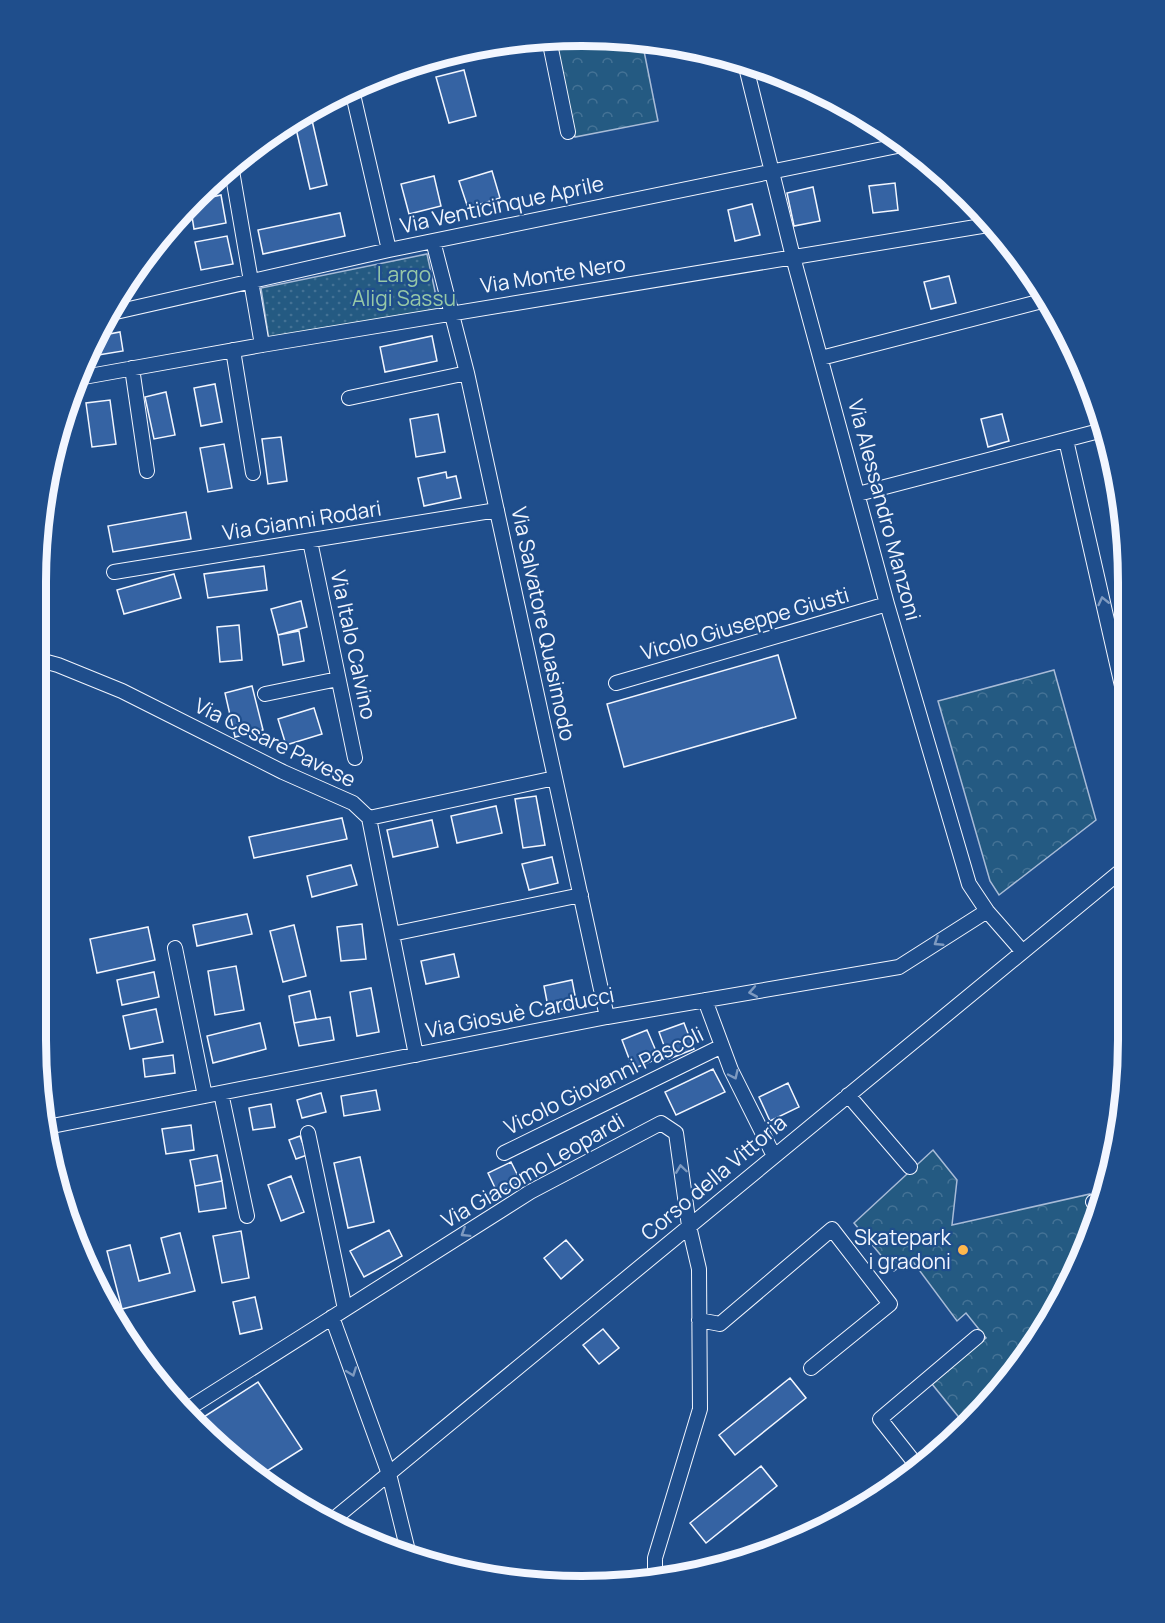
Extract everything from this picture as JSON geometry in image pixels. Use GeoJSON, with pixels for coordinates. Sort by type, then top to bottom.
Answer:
{"type":"FeatureCollection","features":[{"type":"Feature","properties":{"kind":"street"},"geometry":{"type":"LineString","coordinates":[[551,48],[568,132]]}},
{"type":"Feature","properties":{"kind":"street","name":"Via Alessandro Manzoni"},"geometry":{"type":"LineString","coordinates":[[747,73],[793,257],[887,604],[969,884],[987,911],[1022,951]]}},
{"type":"Feature","properties":{"kind":"street"},"geometry":{"type":"LineString","coordinates":[[354,98],[389,250]]}},
{"type":"Feature","properties":{"kind":"street","name":"Via Venticinque Aprile"},"geometry":{"type":"LineString","coordinates":[[120,311],[389,250],[894,147]]}},
{"type":"Feature","properties":{"kind":"street"},"geometry":{"type":"LineString","coordinates":[[233,177],[261,345]]}},
{"type":"Feature","properties":{"kind":"street","name":"Via Monte Nero"},"geometry":{"type":"LineString","coordinates":[[87,376],[261,345],[982,226]]}},
{"type":"Feature","properties":{"kind":"street","name":"Via Salvatore Quasimodo"},"geometry":{"type":"LineString","coordinates":[[434,241],[467,374],[607,1017]]}},
{"type":"Feature","properties":{"kind":"street"},"geometry":{"type":"LineString","coordinates":[[821,358],[1039,302]]}},
{"type":"Feature","properties":{"kind":"street"},"geometry":{"type":"LineString","coordinates":[[233,350],[253,473]]}},
{"type":"Feature","properties":{"kind":"street"},"geometry":{"type":"LineString","coordinates":[[132,368],[147,471]]}},
{"type":"Feature","properties":{"kind":"street"},"geometry":{"type":"LineString","coordinates":[[349,398],[467,374]]}},
{"type":"Feature","properties":{"kind":"street"},"geometry":{"type":"LineString","coordinates":[[858,494],[1096,432]]}},
{"type":"Feature","properties":{"kind":"street"},"geometry":{"type":"LineString","coordinates":[[1066,440],[1118,668]]}},
{"type":"Feature","properties":{"kind":"street","name":"Via Gianni Rodari"},"geometry":{"type":"LineString","coordinates":[[114,572],[497,510]]}},
{"type":"Feature","properties":{"kind":"street","name":"Via Italo Calvino"},"geometry":{"type":"LineString","coordinates":[[309,541],[355,758]]}},
{"type":"Feature","properties":{"kind":"street","name":"Vicolo Giuseppe Giusti"},"geometry":{"type":"LineString","coordinates":[[616,683],[887,604]]}},
{"type":"Feature","properties":{"kind":"street","name":"Via Cesare Pavese"},"geometry":{"type":"LineString","coordinates":[[46,662],[122,691],[283,772],[353,803],[369,818]]}},
{"type":"Feature","properties":{"kind":"street"},"geometry":{"type":"LineString","coordinates":[[264,694],[338,679]]}},
{"type":"Feature","properties":{"kind":"street"},"geometry":{"type":"LineString","coordinates":[[416,1055],[369,818],[555,778]]}},
{"type":"Feature","properties":{"kind":"street","name":"Corso della Vittoria"},"geometry":{"type":"LineString","coordinates":[[337,1517],[1118,873]]}},
{"type":"Feature","properties":{"kind":"street"},"geometry":{"type":"LineString","coordinates":[[392,934],[581,895]]}},
{"type":"Feature","properties":{"kind":"street","name":"Via Giosuè Carducci"},"geometry":{"type":"LineString","coordinates":[[54,1126],[607,1017],[899,967],[987,911]]}},
{"type":"Feature","properties":{"kind":"street"},"geometry":{"type":"LineString","coordinates":[[175,948],[205,1096]]}},
{"type":"Feature","properties":{"kind":"street"},"geometry":{"type":"LineString","coordinates":[[705,1000],[731,1070],[774,1156]]}},
{"type":"Feature","properties":{"kind":"street","name":"Vicolo Giovanni Pascoli"},"geometry":{"type":"LineString","coordinates":[[504,1153],[722,1046]]}},
{"type":"Feature","properties":{"kind":"street"},"geometry":{"type":"LineString","coordinates":[[221,1093],[247,1216]]}},
{"type":"Feature","properties":{"kind":"street"},"geometry":{"type":"LineString","coordinates":[[848,1095],[910,1167]]}},
{"type":"Feature","properties":{"kind":"street","name":"Via Giacomo Leopardi"},"geometry":{"type":"LineString","coordinates":[[191,1407],[530,1192],[661,1123],[676,1133],[689,1226]]}},
{"type":"Feature","properties":{"kind":"street"},"geometry":{"type":"LineString","coordinates":[[308,1132],[345,1309]]}},
{"type":"Feature","properties":{"kind":"street"},"geometry":{"type":"LineString","coordinates":[[655,1571],[656,1558],[699,1409],[699,1269],[689,1226]]}},
{"type":"Feature","properties":{"kind":"street"},"geometry":{"type":"LineString","coordinates":[[699,1320],[720,1324],[832,1229],[890,1304],[811,1368]]}},
{"type":"Feature","properties":{"kind":"street"},"geometry":{"type":"LineString","coordinates":[[332,1317],[389,1474],[407,1547]]}},
{"type":"Feature","properties":{"kind":"street"},"geometry":{"type":"LineString","coordinates":[[914,1462],[880,1419],[977,1337]]}},
{"type":"Feature","properties":{"kind":"green space"},"geometry":{"type":"Polygon","coordinates":[[[582,46],[644,50],[658,121],[575,137],[557,47],[582,46]]]}},
{"type":"Feature","properties":{"kind":"green space","name":"Largo Aligi Sassu"},"geometry":{"type":"Polygon","coordinates":[[[427,254],[439,310],[269,340],[261,288],[427,254]]]}},
{"type":"Feature","properties":{"kind":"green space"},"geometry":{"type":"Polygon","coordinates":[[[1054,670],[1096,820],[999,895],[990,881],[938,701],[1054,670]]]}},
{"type":"Feature","properties":{"kind":"green space"},"geometry":{"type":"Polygon","coordinates":[[[933,1150],[957,1180],[952,1225],[1090,1194],[1093,1204],[1078,1246],[1047,1309],[1008,1367],[962,1420],[932,1384],[986,1338],[966,1313],[957,1321],[911,1259],[894,1271],[854,1223],[933,1150]]]}},
{"type":"Feature","properties":{"kind":"building"},"geometry":{"type":"Polygon","coordinates":[[[464,70],[476,116],[449,123],[436,77],[464,70]]]}},
{"type":"Feature","properties":{"kind":"building"},"geometry":{"type":"Polygon","coordinates":[[[312,120],[327,185],[310,189],[296,130],[312,120]]]}},
{"type":"Feature","properties":{"kind":"building"},"geometry":{"type":"Polygon","coordinates":[[[492,171],[500,198],[468,208],[459,181],[492,171]]]}},
{"type":"Feature","properties":{"kind":"building"},"geometry":{"type":"Polygon","coordinates":[[[434,176],[441,206],[409,214],[401,184],[434,176]]]}},
{"type":"Feature","properties":{"kind":"building"},"geometry":{"type":"Polygon","coordinates":[[[895,183],[898,210],[873,213],[869,186],[895,183]]]}},
{"type":"Feature","properties":{"kind":"building"},"geometry":{"type":"Polygon","coordinates":[[[813,187],[820,221],[794,226],[787,193],[813,187]]]}},
{"type":"Feature","properties":{"kind":"building"},"geometry":{"type":"Polygon","coordinates":[[[221,195],[226,223],[194,229],[192,216],[209,198],[221,195]]]}},
{"type":"Feature","properties":{"kind":"building"},"geometry":{"type":"Polygon","coordinates":[[[752,204],[760,235],[735,241],[728,210],[752,204]]]}},
{"type":"Feature","properties":{"kind":"building"},"geometry":{"type":"Polygon","coordinates":[[[340,213],[345,236],[263,254],[258,230],[340,213]]]}},
{"type":"Feature","properties":{"kind":"building"},"geometry":{"type":"Polygon","coordinates":[[[227,236],[233,264],[201,270],[195,242],[227,236]]]}},
{"type":"Feature","properties":{"kind":"building"},"geometry":{"type":"Polygon","coordinates":[[[949,276],[956,303],[931,309],[924,282],[949,276]]]}},
{"type":"Feature","properties":{"kind":"building"},"geometry":{"type":"Polygon","coordinates":[[[120,332],[123,351],[97,355],[102,345],[107,334],[120,332]]]}},
{"type":"Feature","properties":{"kind":"building"},"geometry":{"type":"Polygon","coordinates":[[[432,336],[437,361],[385,372],[380,347],[432,336]]]}},
{"type":"Feature","properties":{"kind":"building"},"geometry":{"type":"Polygon","coordinates":[[[215,384],[222,422],[201,426],[194,388],[215,384]]]}},
{"type":"Feature","properties":{"kind":"building"},"geometry":{"type":"Polygon","coordinates":[[[166,392],[175,435],[154,439],[145,397],[166,392]]]}},
{"type":"Feature","properties":{"kind":"building"},"geometry":{"type":"Polygon","coordinates":[[[110,400],[116,444],[92,447],[86,403],[110,400]]]}},
{"type":"Feature","properties":{"kind":"building"},"geometry":{"type":"Polygon","coordinates":[[[438,414],[445,452],[416,457],[410,419],[438,414]]]}},
{"type":"Feature","properties":{"kind":"building"},"geometry":{"type":"Polygon","coordinates":[[[1002,414],[1009,441],[988,447],[981,419],[1002,414]]]}},
{"type":"Feature","properties":{"kind":"building"},"geometry":{"type":"Polygon","coordinates":[[[281,437],[287,481],[268,484],[262,439],[281,437]]]}},
{"type":"Feature","properties":{"kind":"building"},"geometry":{"type":"Polygon","coordinates":[[[224,444],[232,488],[208,492],[200,448],[224,444]]]}},
{"type":"Feature","properties":{"kind":"building"},"geometry":{"type":"Polygon","coordinates":[[[446,472],[447,478],[456,476],[461,498],[424,506],[418,478],[446,472]]]}},
{"type":"Feature","properties":{"kind":"building"},"geometry":{"type":"Polygon","coordinates":[[[186,512],[191,539],[113,552],[108,526],[186,512]]]}},
{"type":"Feature","properties":{"kind":"building"},"geometry":{"type":"Polygon","coordinates":[[[264,566],[267,590],[208,598],[204,574],[264,566]]]}},
{"type":"Feature","properties":{"kind":"building"},"geometry":{"type":"Polygon","coordinates":[[[174,574],[181,598],[124,614],[117,590],[174,574]]]}},
{"type":"Feature","properties":{"kind":"building"},"geometry":{"type":"Polygon","coordinates":[[[301,601],[307,627],[278,635],[271,609],[301,601]]]}},
{"type":"Feature","properties":{"kind":"building"},"geometry":{"type":"Polygon","coordinates":[[[239,625],[242,660],[220,662],[217,627],[239,625]]]}},
{"type":"Feature","properties":{"kind":"building"},"geometry":{"type":"Polygon","coordinates":[[[299,631],[304,661],[283,665],[278,635],[299,631]]]}},
{"type":"Feature","properties":{"kind":"building"},"geometry":{"type":"Polygon","coordinates":[[[778,655],[796,718],[624,767],[607,704],[778,655]]]}},
{"type":"Feature","properties":{"kind":"building"},"geometry":{"type":"Polygon","coordinates":[[[252,686],[263,730],[235,737],[225,693],[252,686]]]}},
{"type":"Feature","properties":{"kind":"building"},"geometry":{"type":"Polygon","coordinates":[[[314,708],[322,734],[286,745],[278,719],[314,708]]]}},
{"type":"Feature","properties":{"kind":"building"},"geometry":{"type":"Polygon","coordinates":[[[536,796],[545,845],[523,848],[515,799],[536,796]]]}},
{"type":"Feature","properties":{"kind":"building"},"geometry":{"type":"Polygon","coordinates":[[[496,806],[502,833],[457,843],[451,816],[496,806]]]}},
{"type":"Feature","properties":{"kind":"building"},"geometry":{"type":"Polygon","coordinates":[[[342,818],[347,839],[254,858],[249,837],[342,818]]]}},
{"type":"Feature","properties":{"kind":"building"},"geometry":{"type":"Polygon","coordinates":[[[432,820],[438,847],[393,857],[387,830],[432,820]]]}},
{"type":"Feature","properties":{"kind":"building"},"geometry":{"type":"Polygon","coordinates":[[[552,857],[558,883],[529,890],[522,864],[552,857]]]}},
{"type":"Feature","properties":{"kind":"building"},"geometry":{"type":"Polygon","coordinates":[[[351,865],[357,885],[312,897],[307,876],[351,865]]]}},
{"type":"Feature","properties":{"kind":"building"},"geometry":{"type":"Polygon","coordinates":[[[247,914],[252,934],[197,946],[193,925],[247,914]]]}},
{"type":"Feature","properties":{"kind":"building"},"geometry":{"type":"Polygon","coordinates":[[[362,924],[366,959],[341,961],[337,927],[362,924]]]}},
{"type":"Feature","properties":{"kind":"building"},"geometry":{"type":"Polygon","coordinates":[[[294,925],[306,976],[283,982],[270,931],[294,925]]]}},
{"type":"Feature","properties":{"kind":"building"},"geometry":{"type":"Polygon","coordinates":[[[148,927],[155,960],[97,973],[90,939],[148,927]]]}},
{"type":"Feature","properties":{"kind":"building"},"geometry":{"type":"Polygon","coordinates":[[[454,954],[459,977],[426,984],[421,961],[454,954]]]}},
{"type":"Feature","properties":{"kind":"building"},"geometry":{"type":"Polygon","coordinates":[[[236,966],[244,1010],[215,1015],[208,971],[236,966]]]}},
{"type":"Feature","properties":{"kind":"building"},"geometry":{"type":"Polygon","coordinates":[[[154,972],[159,997],[122,1005],[117,980],[154,972]]]}},
{"type":"Feature","properties":{"kind":"building"},"geometry":{"type":"Polygon","coordinates":[[[572,980],[577,1006],[549,1012],[544,986],[572,980]]]}},
{"type":"Feature","properties":{"kind":"building"},"geometry":{"type":"Polygon","coordinates":[[[371,988],[379,1032],[357,1036],[350,992],[371,988]]]}},
{"type":"Feature","properties":{"kind":"building"},"geometry":{"type":"Polygon","coordinates":[[[310,991],[316,1019],[294,1023],[289,996],[310,991]]]}},
{"type":"Feature","properties":{"kind":"building"},"geometry":{"type":"Polygon","coordinates":[[[156,1009],[163,1042],[130,1049],[123,1016],[156,1009]]]}},
{"type":"Feature","properties":{"kind":"building"},"geometry":{"type":"Polygon","coordinates":[[[330,1017],[334,1040],[299,1046],[294,1023],[330,1017]]]}},
{"type":"Feature","properties":{"kind":"building"},"geometry":{"type":"Polygon","coordinates":[[[260,1023],[266,1049],[213,1063],[207,1036],[260,1023]]]}},
{"type":"Feature","properties":{"kind":"building"},"geometry":{"type":"Polygon","coordinates":[[[684,1023],[694,1049],[669,1059],[659,1032],[684,1023]]]}},
{"type":"Feature","properties":{"kind":"building"},"geometry":{"type":"Polygon","coordinates":[[[647,1030],[659,1058],[633,1069],[622,1040],[647,1030]]]}},
{"type":"Feature","properties":{"kind":"building"},"geometry":{"type":"Polygon","coordinates":[[[173,1055],[175,1073],[145,1077],[143,1059],[173,1055]]]}},
{"type":"Feature","properties":{"kind":"building"},"geometry":{"type":"Polygon","coordinates":[[[713,1069],[725,1092],[676,1115],[665,1092],[713,1069]]]}},
{"type":"Feature","properties":{"kind":"building"},"geometry":{"type":"Polygon","coordinates":[[[788,1083],[799,1107],[770,1121],[759,1097],[788,1083]]]}},
{"type":"Feature","properties":{"kind":"building"},"geometry":{"type":"Polygon","coordinates":[[[376,1090],[380,1110],[344,1116],[341,1096],[376,1090]]]}},
{"type":"Feature","properties":{"kind":"building"},"geometry":{"type":"Polygon","coordinates":[[[321,1093],[326,1112],[302,1118],[297,1100],[321,1093]]]}},
{"type":"Feature","properties":{"kind":"building"},"geometry":{"type":"Polygon","coordinates":[[[271,1104],[275,1127],[253,1130],[249,1108],[271,1104]]]}},
{"type":"Feature","properties":{"kind":"building"},"geometry":{"type":"Polygon","coordinates":[[[191,1125],[194,1150],[166,1154],[162,1129],[191,1125]]]}},
{"type":"Feature","properties":{"kind":"building"},"geometry":{"type":"Polygon","coordinates":[[[300,1136],[307,1155],[296,1159],[289,1140],[300,1136]]]}},
{"type":"Feature","properties":{"kind":"building"},"geometry":{"type":"Polygon","coordinates":[[[217,1155],[222,1181],[195,1186],[190,1160],[217,1155]]]}},
{"type":"Feature","properties":{"kind":"building"},"geometry":{"type":"Polygon","coordinates":[[[360,1157],[374,1222],[348,1228],[334,1163],[360,1157]]]}},
{"type":"Feature","properties":{"kind":"building"},"geometry":{"type":"Polygon","coordinates":[[[511,1162],[521,1182],[498,1194],[488,1173],[511,1162]]]}},
{"type":"Feature","properties":{"kind":"building"},"geometry":{"type":"Polygon","coordinates":[[[291,1176],[304,1212],[281,1221],[268,1185],[291,1176]]]}},
{"type":"Feature","properties":{"kind":"building"},"geometry":{"type":"Polygon","coordinates":[[[222,1181],[226,1208],[199,1212],[195,1186],[222,1181]]]}},
{"type":"Feature","properties":{"kind":"building"},"geometry":{"type":"Polygon","coordinates":[[[389,1230],[402,1256],[364,1277],[350,1251],[389,1230]]]}},
{"type":"Feature","properties":{"kind":"building"},"geometry":{"type":"Polygon","coordinates":[[[241,1231],[249,1278],[222,1283],[213,1236],[241,1231]]]}},
{"type":"Feature","properties":{"kind":"building"},"geometry":{"type":"Polygon","coordinates":[[[180,1233],[195,1291],[122,1309],[107,1251],[130,1245],[139,1281],[170,1273],[161,1238],[180,1233]]]}},
{"type":"Feature","properties":{"kind":"building"},"geometry":{"type":"Polygon","coordinates":[[[566,1240],[583,1260],[561,1279],[544,1258],[566,1240]]]}},
{"type":"Feature","properties":{"kind":"building"},"geometry":{"type":"Polygon","coordinates":[[[255,1297],[262,1329],[240,1334],[233,1302],[255,1297]]]}},
{"type":"Feature","properties":{"kind":"building"},"geometry":{"type":"Polygon","coordinates":[[[603,1329],[619,1348],[599,1364],[583,1345],[603,1329]]]}},
{"type":"Feature","properties":{"kind":"building"},"geometry":{"type":"Polygon","coordinates":[[[790,1378],[806,1398],[735,1455],[719,1435],[790,1378]]]}},
{"type":"Feature","properties":{"kind":"building"},"geometry":{"type":"Polygon","coordinates":[[[258,1382],[302,1449],[265,1472],[202,1418],[258,1382]]]}},
{"type":"Feature","properties":{"kind":"building"},"geometry":{"type":"Polygon","coordinates":[[[761,1466],[777,1486],[706,1543],[690,1523],[761,1466]]]}},
{"type":"Feature","properties":{"kind":"place","name":"Skatepark i gradoni"},"geometry":{"type":"Point","coordinates":[963,1250]}}]}
